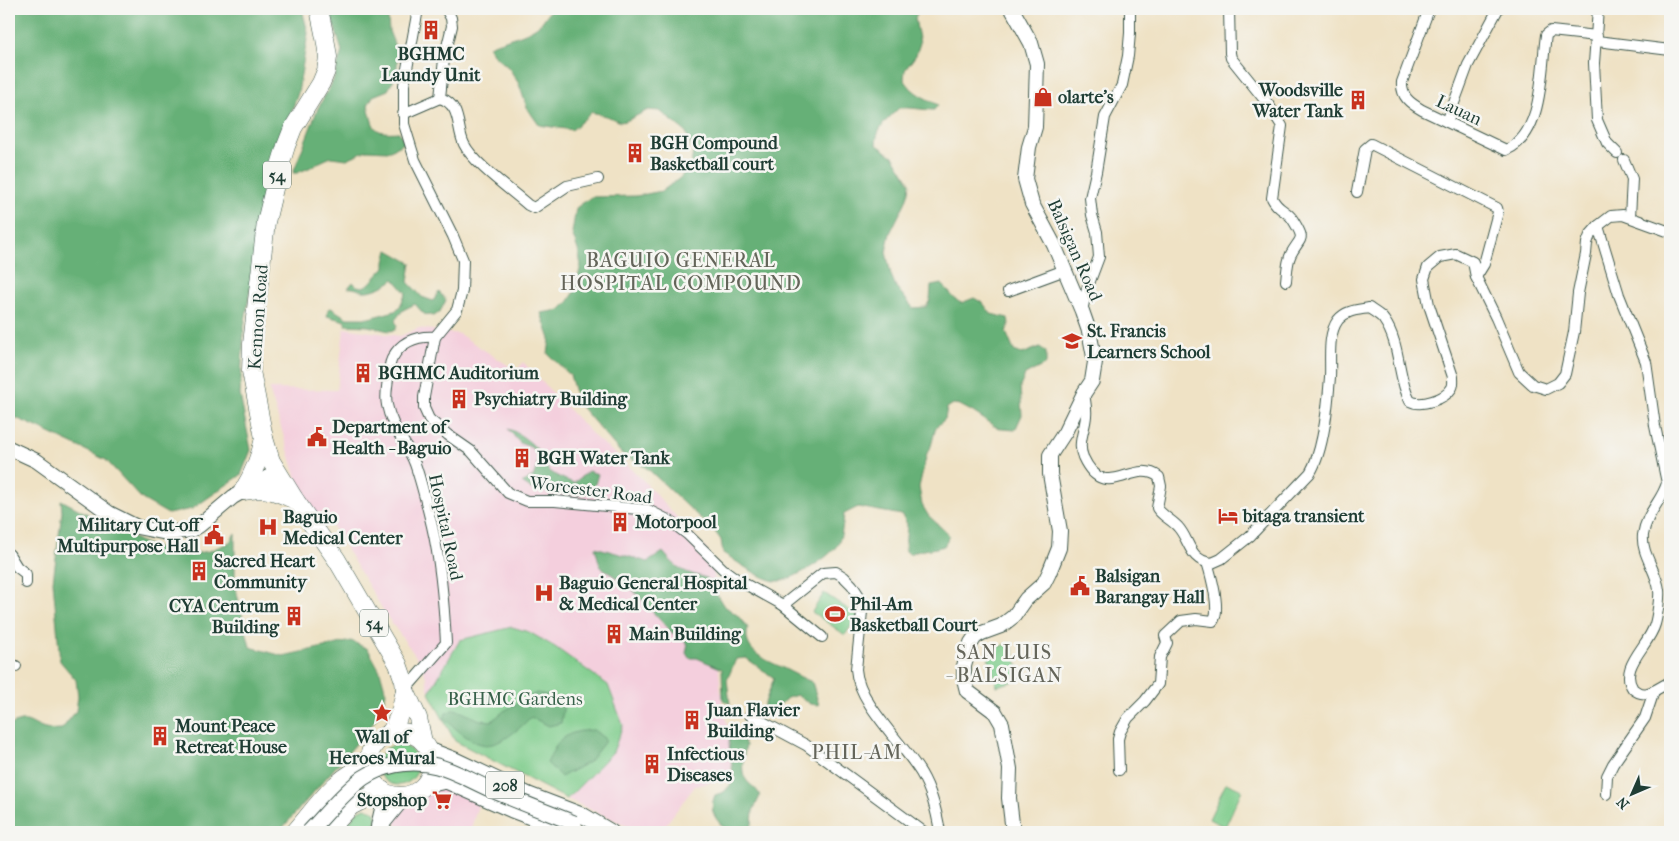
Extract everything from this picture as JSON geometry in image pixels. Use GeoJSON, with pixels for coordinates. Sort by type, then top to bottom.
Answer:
{"type":"FeatureCollection","features":[{"type":"Feature","properties":{"kind":"highway","name":"Kennon Road"},"geometry":{"type":"LineString","coordinates":[[319,9],[326,38],[328,57],[326,71],[321,83],[293,128],[286,146],[266,222],[252,344],[251,371],[264,438],[271,461],[295,500],[337,560],[389,647],[398,664],[405,690],[418,718],[426,746]]}},
{"type":"Feature","properties":{"kind":"highway"},"geometry":{"type":"LineString","coordinates":[[243,491],[256,470],[264,438]]}},
{"type":"Feature","properties":{"kind":"highway"},"geometry":{"type":"LineString","coordinates":[[243,491],[261,488],[273,490],[295,500]]}},
{"type":"Feature","properties":{"kind":"highway","name":"Kennon Road"},"geometry":{"type":"LineString","coordinates":[[389,734],[398,717],[405,690]]}},
{"type":"Feature","properties":{"kind":"highway"},"geometry":{"type":"LineString","coordinates":[[389,734],[396,732],[414,735],[426,746]]}},
{"type":"Feature","properties":{"kind":"highway","name":"54"},"geometry":{"type":"LineString","coordinates":[[368,764],[370,753],[374,746],[389,734]]}},
{"type":"Feature","properties":{"kind":"highway","name":"54"},"geometry":{"type":"LineString","coordinates":[[423,786],[431,772],[432,761],[426,746]]}},
{"type":"Feature","properties":{"kind":"highway"},"geometry":{"type":"LineString","coordinates":[[295,832],[343,777],[368,764],[372,779],[384,791],[394,795],[406,795],[417,791],[423,786]]}},
{"type":"Feature","properties":{"kind":"highway"},"geometry":{"type":"LineString","coordinates":[[327,832],[351,806],[384,791]]}},
{"type":"Feature","properties":{"kind":"main road","name":"208"},"geometry":{"type":"LineString","coordinates":[[426,746],[529,795],[584,816],[611,832]]}},
{"type":"Feature","properties":{"kind":"main road"},"geometry":{"type":"LineString","coordinates":[[446,781],[437,773],[437,766],[444,760],[455,760]]}},
{"type":"Feature","properties":{"kind":"main road"},"geometry":{"type":"LineString","coordinates":[[309,832],[339,800],[365,777],[387,767],[410,762],[428,763],[437,766],[572,828],[600,832]]}},
{"type":"Feature","properties":{"kind":"main road","name":"208"},"geometry":{"type":"LineString","coordinates":[[446,781],[512,810],[572,828]]}},
{"type":"Feature","properties":{"kind":"main road"},"geometry":{"type":"LineString","coordinates":[[423,786],[446,781]]}},
{"type":"Feature","properties":{"kind":"street"},"geometry":{"type":"LineString","coordinates":[[418,9],[404,85],[406,135],[415,160],[463,260],[462,291],[457,310],[435,337]]}},
{"type":"Feature","properties":{"kind":"street"},"geometry":{"type":"LineString","coordinates":[[440,98],[444,59],[452,26],[451,18],[446,9]]}},
{"type":"Feature","properties":{"kind":"street","name":"Balsigan Road"},"geometry":{"type":"LineString","coordinates":[[1012,9],[1031,43],[1037,64],[1035,127],[1029,147],[1025,179],[1032,204],[1065,270],[1082,311],[1089,331],[1095,362],[1092,381],[1065,432],[1050,455],[1050,474],[1060,531],[1059,548],[1049,573],[1044,583],[1026,599],[1014,616],[1000,626],[975,638],[971,643],[964,666],[964,679],[967,690],[994,712],[1002,724],[1010,769],[1008,798],[1013,832]]}},
{"type":"Feature","properties":{"kind":"street"},"geometry":{"type":"LineString","coordinates":[[1082,311],[1087,289],[1099,257],[1097,232],[1092,216],[1090,198],[1105,117],[1122,85],[1128,56],[1130,9]]}},
{"type":"Feature","properties":{"kind":"street"},"geometry":{"type":"LineString","coordinates":[[1229,9],[1231,58],[1268,104],[1282,126],[1272,198],[1276,206],[1291,216],[1300,232],[1301,241],[1291,254],[1287,267],[1286,281]]}},
{"type":"Feature","properties":{"kind":"street","name":"Lauan"},"geometry":{"type":"LineString","coordinates":[[1430,9],[1402,87],[1403,94],[1413,105],[1506,150],[1512,147],[1526,130],[1540,98],[1546,35],[1551,31],[1597,39]]}},
{"type":"Feature","properties":{"kind":"street"},"geometry":{"type":"LineString","coordinates":[[1447,122],[1468,64],[1498,9]]}},
{"type":"Feature","properties":{"kind":"street"},"geometry":{"type":"LineString","coordinates":[[1598,9],[1594,63],[1597,120],[1607,143],[1620,156],[1632,178],[1630,217]]}},
{"type":"Feature","properties":{"kind":"street"},"geometry":{"type":"LineString","coordinates":[[1597,39],[1670,50]]}},
{"type":"Feature","properties":{"kind":"street"},"geometry":{"type":"LineString","coordinates":[[404,114],[440,98],[446,100],[454,108],[463,143],[471,156],[528,205],[534,208],[567,186],[598,179]]}},
{"type":"Feature","properties":{"kind":"street"},"geometry":{"type":"LineString","coordinates":[[1357,192],[1365,148],[1371,144],[1497,208],[1498,212],[1484,264],[1476,277]]}},
{"type":"Feature","properties":{"kind":"street"},"geometry":{"type":"LineString","coordinates":[[1084,393],[1086,417],[1080,448],[1087,465],[1098,476],[1108,480],[1142,472],[1154,473],[1159,477],[1161,486],[1157,508],[1178,527],[1188,547],[1200,560],[1212,563],[1221,559],[1243,542],[1284,501],[1314,467],[1327,408],[1330,350],[1333,334],[1338,320],[1350,311],[1369,308],[1384,319],[1392,338],[1407,396],[1410,401],[1414,404],[1426,403],[1447,394],[1453,387],[1453,377],[1427,296],[1424,279],[1428,267],[1440,257],[1456,254],[1473,262],[1476,277],[1519,372],[1533,385],[1546,389],[1558,383],[1565,374],[1574,332],[1587,242],[1590,235],[1611,216],[1623,215],[1670,232]]}},
{"type":"Feature","properties":{"kind":"street"},"geometry":{"type":"LineString","coordinates":[[1598,226],[1619,295],[1646,362],[1655,426],[1666,483],[1665,491],[1647,521],[1643,536],[1644,548],[1664,591],[1652,635],[1630,667],[1628,677],[1631,686],[1636,692],[1643,694],[1648,694],[1670,682]]}},
{"type":"Feature","properties":{"kind":"street"},"geometry":{"type":"LineString","coordinates":[[1008,291],[1065,270]]}},
{"type":"Feature","properties":{"kind":"street","name":"Hospital Road"},"geometry":{"type":"LineString","coordinates":[[405,690],[446,643],[443,589],[432,528],[420,478],[414,461],[392,422],[386,404],[386,388],[392,357],[401,347],[412,339],[421,336],[435,337]]}},
{"type":"Feature","properties":{"kind":"street","name":"Worcester Road"},"geometry":{"type":"LineString","coordinates":[[435,337],[424,397],[424,408],[429,419],[448,436],[471,451],[508,493],[527,501],[555,501],[648,510],[670,521],[687,534],[723,570],[783,606],[822,637]]}},
{"type":"Feature","properties":{"kind":"street"},"geometry":{"type":"LineString","coordinates":[[9,448],[37,461],[109,513],[137,527],[168,534],[183,532],[200,525],[243,491],[277,472]]}},
{"type":"Feature","properties":{"kind":"street"},"geometry":{"type":"LineString","coordinates":[[9,554],[17,567],[26,574],[26,583]]}},
{"type":"Feature","properties":{"kind":"street"},"geometry":{"type":"LineString","coordinates":[[1119,770],[1118,739],[1120,732],[1128,718],[1148,698],[1158,684],[1160,657],[1167,643],[1165,636],[1181,621],[1196,619],[1213,621],[1215,619],[1215,601],[1207,562]]}},
{"type":"Feature","properties":{"kind":"street"},"geometry":{"type":"LineString","coordinates":[[783,606],[816,578],[829,571],[836,572],[852,585],[863,602],[856,669],[857,679],[870,705],[921,774],[930,795],[940,832]]}},
{"type":"Feature","properties":{"kind":"street"},"geometry":{"type":"LineString","coordinates":[[1606,794],[1607,776],[1613,764],[1645,718],[1654,691]]}},
{"type":"Feature","properties":{"kind":"street"},"geometry":{"type":"LineString","coordinates":[[750,715],[806,744],[924,832]]}},
{"type":"Feature","properties":{"kind":"street"},"geometry":{"type":"LineString","coordinates":[[377,832],[384,791]]}},
{"type":"Feature","properties":{"kind":"street"},"geometry":{"type":"LineString","coordinates":[[377,832],[406,795]]}},
{"type":"Feature","properties":{"kind":"shaded area","name":"Baguio General Hospital & Medical Center"},"geometry":{"type":"Polygon","coordinates":[[[344,328],[400,336],[419,328],[459,334],[517,371],[523,362],[597,439],[642,479],[706,549],[714,567],[716,637],[722,704],[728,728],[732,778],[695,786],[660,832],[641,832],[567,799],[455,741],[429,693],[426,677],[420,662],[388,618],[324,512],[316,515],[302,495],[269,389],[337,390],[344,328]]]}},
{"type":"Feature","properties":{"kind":"shaded area"},"geometry":{"type":"Polygon","coordinates":[[[440,787],[479,802],[470,832],[406,832],[392,821],[421,794],[440,787]]]}},
{"type":"Feature","properties":{"kind":"green space"},"geometry":{"type":"Polygon","coordinates":[[[9,9],[302,9],[308,33],[298,93],[282,139],[256,255],[244,327],[240,395],[251,450],[241,475],[192,509],[168,514],[142,499],[106,460],[9,415],[9,9]]]}},
{"type":"Feature","properties":{"kind":"green space"},"geometry":{"type":"Polygon","coordinates":[[[327,9],[391,9],[388,18],[389,31],[398,54],[397,67],[388,90],[373,96],[368,105],[373,125],[379,131],[399,132],[405,143],[388,151],[367,150],[347,159],[331,157],[309,168],[293,173],[318,108],[333,81],[342,51],[327,9]]]}},
{"type":"Feature","properties":{"kind":"green space"},"geometry":{"type":"Polygon","coordinates":[[[551,9],[919,9],[915,19],[920,43],[916,55],[905,70],[904,79],[915,92],[938,105],[934,110],[899,108],[883,124],[878,133],[876,144],[894,157],[910,183],[905,203],[890,233],[886,252],[891,275],[896,287],[913,308],[926,307],[930,300],[931,286],[942,284],[961,303],[974,298],[983,303],[991,314],[1008,318],[1009,324],[1006,332],[1014,351],[1022,354],[1040,347],[1046,352],[1046,364],[1025,375],[1020,387],[1022,415],[1015,430],[994,426],[960,405],[953,404],[947,408],[945,419],[936,427],[927,453],[919,487],[922,505],[928,515],[950,536],[944,546],[909,554],[905,550],[907,524],[902,515],[858,507],[844,514],[838,544],[828,555],[792,577],[777,581],[764,578],[723,553],[721,540],[716,533],[648,469],[621,453],[578,403],[570,375],[548,354],[550,339],[541,313],[560,310],[574,293],[581,265],[572,233],[576,208],[591,197],[636,196],[662,191],[680,178],[691,165],[693,152],[686,132],[660,111],[648,110],[620,122],[592,112],[572,130],[539,125],[527,108],[519,84],[509,68],[493,54],[489,46],[531,31],[542,22],[551,9]]]}},
{"type":"Feature","properties":{"kind":"green space"},"geometry":{"type":"Polygon","coordinates":[[[388,250],[411,263],[408,282],[422,297],[433,301],[439,292],[446,300],[440,312],[434,316],[424,314],[415,304],[403,310],[395,320],[397,326],[395,330],[389,331],[368,326],[346,325],[345,321],[327,316],[328,309],[331,308],[347,318],[369,318],[395,311],[400,306],[406,293],[394,279],[384,286],[371,290],[363,291],[348,288],[353,282],[357,286],[363,287],[369,284],[385,267],[388,250]]]}},
{"type":"Feature","properties":{"kind":"green space"},"geometry":{"type":"Polygon","coordinates":[[[508,429],[521,435],[534,446],[540,453],[542,463],[546,468],[561,478],[574,483],[588,471],[598,474],[593,491],[581,495],[557,493],[531,489],[522,483],[533,477],[537,465],[536,453],[529,446],[520,443],[508,429]]]}},
{"type":"Feature","properties":{"kind":"green space"},"geometry":{"type":"Polygon","coordinates":[[[61,500],[139,541],[171,553],[184,555],[209,551],[230,542],[235,533],[235,586],[250,647],[283,656],[351,641],[368,649],[380,671],[386,693],[380,713],[368,730],[279,832],[9,832],[9,726],[25,721],[45,729],[62,729],[76,711],[78,696],[76,680],[60,661],[53,581],[62,512],[61,500]]]}},
{"type":"Feature","properties":{"kind":"green space"},"geometry":{"type":"Polygon","coordinates":[[[595,547],[648,562],[663,552],[682,570],[707,578],[723,605],[737,615],[748,628],[748,643],[752,649],[763,658],[812,682],[819,705],[810,704],[797,695],[787,698],[774,710],[763,708],[774,678],[746,658],[736,659],[727,680],[730,704],[723,700],[722,669],[697,658],[689,658],[686,653],[688,644],[671,632],[632,589],[600,566],[595,547]]]}},
{"type":"Feature","properties":{"kind":"green space","name":"Phil-Am Basketball Court"},"geometry":{"type":"Polygon","coordinates":[[[824,593],[858,616],[845,635],[812,612],[824,593]]]}},
{"type":"Feature","properties":{"kind":"green space","name":"BGHMC Gardens"},"geometry":{"type":"Polygon","coordinates":[[[512,627],[529,632],[555,647],[608,685],[623,725],[613,752],[567,799],[455,741],[429,693],[460,640],[512,627]]]}},
{"type":"Feature","properties":{"kind":"green space"},"geometry":{"type":"Polygon","coordinates":[[[1011,643],[1022,679],[997,686],[986,650],[1011,643]]]}},
{"type":"Feature","properties":{"kind":"green space"},"geometry":{"type":"Polygon","coordinates":[[[536,693],[549,695],[564,703],[561,723],[549,726],[531,717],[521,727],[501,741],[488,745],[471,740],[444,719],[446,713],[455,709],[480,720],[492,721],[504,711],[536,693]]]}},
{"type":"Feature","properties":{"kind":"green space"},"geometry":{"type":"Polygon","coordinates":[[[594,730],[606,740],[589,762],[561,777],[547,763],[559,742],[564,738],[576,732],[594,730]]]}},
{"type":"Feature","properties":{"kind":"green space"},"geometry":{"type":"Polygon","coordinates":[[[737,730],[745,734],[744,742],[746,745],[743,758],[743,773],[760,796],[753,811],[752,824],[748,832],[727,832],[714,815],[712,806],[715,795],[724,792],[734,781],[729,744],[730,734],[737,730]]]}},
{"type":"Feature","properties":{"kind":"green space"},"geometry":{"type":"Polygon","coordinates":[[[394,745],[402,745],[409,748],[415,754],[418,765],[415,776],[409,782],[402,785],[394,785],[387,782],[381,776],[378,769],[378,761],[381,754],[387,748],[394,745]]]}},
{"type":"Feature","properties":{"kind":"green space"},"geometry":{"type":"Polygon","coordinates":[[[1226,783],[1242,790],[1225,827],[1209,819],[1226,783]]]}},
{"type":"Feature","properties":{"kind":"green space"},"geometry":{"type":"Polygon","coordinates":[[[365,808],[374,811],[377,820],[372,832],[342,832],[357,812],[365,808]]]}},
{"type":"Feature","properties":{"kind":"place","name":"BGHMC Laundy Unit"},"geometry":{"type":"Point","coordinates":[431,30]}},
{"type":"Feature","properties":{"kind":"place","name":"olarte's"},"geometry":{"type":"Point","coordinates":[1043,97]}},
{"type":"Feature","properties":{"kind":"place","name":"Woodsville Water Tank"},"geometry":{"type":"Point","coordinates":[1358,100]}},
{"type":"Feature","properties":{"kind":"place","name":"BGH Compound Basketball court"},"geometry":{"type":"Point","coordinates":[635,153]}},
{"type":"Feature","properties":{"kind":"place","name":"St. Francis Learners School"},"geometry":{"type":"Point","coordinates":[1072,341]}},
{"type":"Feature","properties":{"kind":"place","name":"BGHMC Auditorium"},"geometry":{"type":"Point","coordinates":[363,373]}},
{"type":"Feature","properties":{"kind":"place","name":"Psychiatry Building"},"geometry":{"type":"Point","coordinates":[459,399]}},
{"type":"Feature","properties":{"kind":"place","name":"Department of Health - Baguio"},"geometry":{"type":"Point","coordinates":[317,437]}},
{"type":"Feature","properties":{"kind":"place","name":"BGH Water Tank"},"geometry":{"type":"Point","coordinates":[522,458]}},
{"type":"Feature","properties":{"kind":"place","name":"bitaga transient"},"geometry":{"type":"Point","coordinates":[1228,516]}},
{"type":"Feature","properties":{"kind":"place","name":"Motorpool"},"geometry":{"type":"Point","coordinates":[620,522]}},
{"type":"Feature","properties":{"kind":"place","name":"Baguio Medical Center"},"geometry":{"type":"Point","coordinates":[268,527]}},
{"type":"Feature","properties":{"kind":"place","name":"Military Cut-off Multipurpose Hall"},"geometry":{"type":"Point","coordinates":[214,535]}},
{"type":"Feature","properties":{"kind":"place","name":"Sacred Heart Community"},"geometry":{"type":"Point","coordinates":[199,571]}},
{"type":"Feature","properties":{"kind":"place","name":"Balsigan Barangay Hall"},"geometry":{"type":"Point","coordinates":[1080,586]}},
{"type":"Feature","properties":{"kind":"place","name":"Baguio General Hospital & Medical Center"},"geometry":{"type":"Point","coordinates":[544,593]}},
{"type":"Feature","properties":{"kind":"place","name":"Phil-Am Basketball Court"},"geometry":{"type":"Point","coordinates":[835,614]}},
{"type":"Feature","properties":{"kind":"place","name":"CYA Centrum Building"},"geometry":{"type":"Point","coordinates":[294,616]}},
{"type":"Feature","properties":{"kind":"place","name":"Main Building"},"geometry":{"type":"Point","coordinates":[614,634]}},
{"type":"Feature","properties":{"kind":"place","name":"Wall of Heroes Mural"},"geometry":{"type":"Point","coordinates":[382,713]}},
{"type":"Feature","properties":{"kind":"place","name":"Juan Flavier Building"},"geometry":{"type":"Point","coordinates":[692,720]}},
{"type":"Feature","properties":{"kind":"place","name":"Mount Peace Retreat House"},"geometry":{"type":"Point","coordinates":[160,736]}},
{"type":"Feature","properties":{"kind":"place","name":"Infectious Diseases"},"geometry":{"type":"Point","coordinates":[652,764]}},
{"type":"Feature","properties":{"kind":"place","name":"Stopshop"},"geometry":{"type":"Point","coordinates":[442,800]}},
{"type":"Feature","properties":{"kind":"district","name":"BAGUIO GENERAL HOSPITAL COMPOUND"},"geometry":{"type":"Point","coordinates":[681,272]}},
{"type":"Feature","properties":{"kind":"district","name":"SAN LUIS - BALSIGAN"},"geometry":{"type":"Point","coordinates":[1004,664]}},
{"type":"Feature","properties":{"kind":"district","name":"PHIL-AM"},"geometry":{"type":"Point","coordinates":[857,752]}}]}
